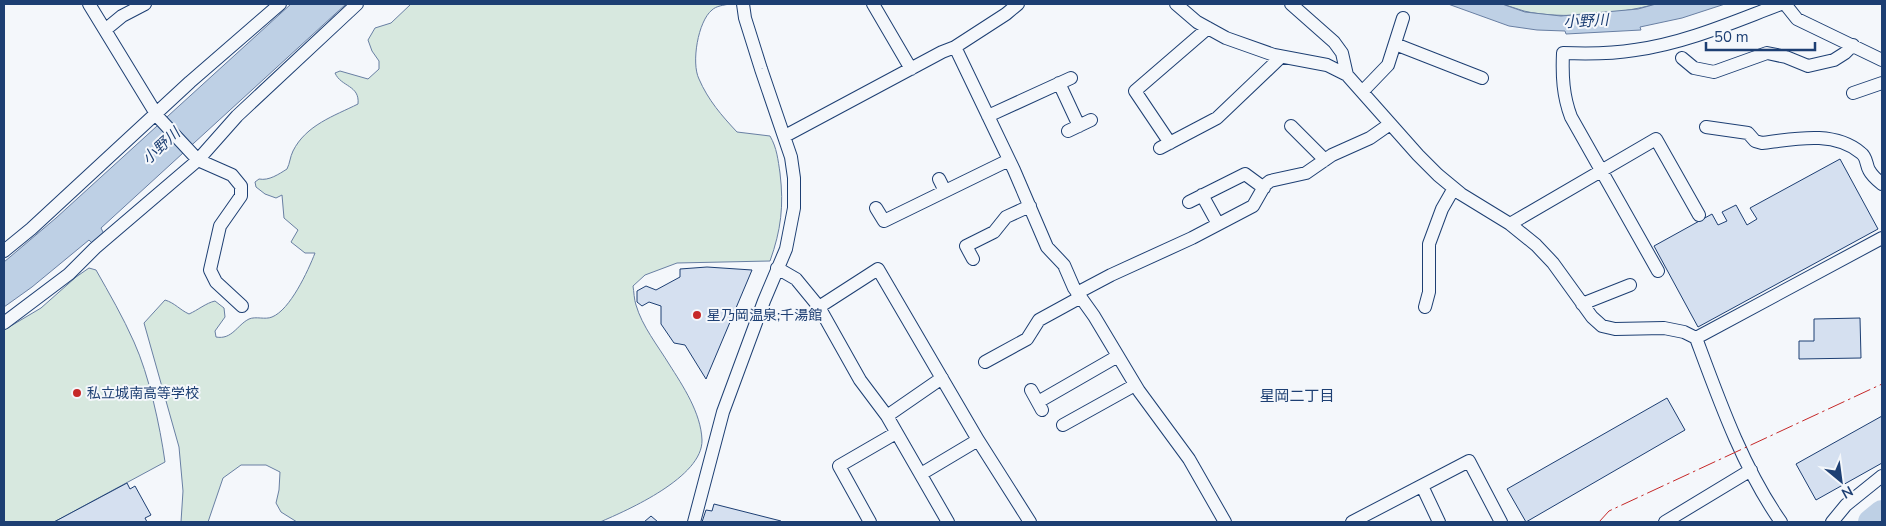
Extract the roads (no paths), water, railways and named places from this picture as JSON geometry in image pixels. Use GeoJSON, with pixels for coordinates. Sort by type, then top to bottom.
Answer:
{"type":"FeatureCollection","features":[{"type":"Feature","properties":{"kind":"street"},"geometry":{"type":"LineString","coordinates":[[89,4],[157,115],[195,157],[232,175],[241,186],[241,196],[220,226],[210,270],[216,282],[242,306]]}},
{"type":"Feature","properties":{"kind":"street"},"geometry":{"type":"LineString","coordinates":[[105,30],[122,16],[145,4]]}},
{"type":"Feature","properties":{"kind":"street"},"geometry":{"type":"LineString","coordinates":[[4,251],[31,229],[280,4]]}},
{"type":"Feature","properties":{"kind":"street"},"geometry":{"type":"LineString","coordinates":[[4,323],[69,274],[357,4]]}},
{"type":"Feature","properties":{"kind":"street"},"geometry":{"type":"LineString","coordinates":[[694,522],[722,412],[786,249],[794,208],[791,157],[761,70],[745,18],[743,4]]}},
{"type":"Feature","properties":{"kind":"street"},"geometry":{"type":"LineString","coordinates":[[873,4],[911,69]]}},
{"type":"Feature","properties":{"kind":"street"},"geometry":{"type":"LineString","coordinates":[[785,136],[955,47],[1018,4]]}},
{"type":"Feature","properties":{"kind":"street"},"geometry":{"type":"LineString","coordinates":[[1176,4],[1197,22],[1226,38],[1250,48],[1281,57],[1315,61],[1347,75],[1418,155],[1454,188],[1510,224],[1554,262],[1582,304],[1602,326],[1615,329],[1664,328],[1684,332],[1696,338],[1720,402],[1751,470],[1780,522]]}},
{"type":"Feature","properties":{"kind":"street"},"geometry":{"type":"LineString","coordinates":[[1291,4],[1334,42],[1342,53],[1347,75]]}},
{"type":"Feature","properties":{"kind":"street"},"geometry":{"type":"LineString","coordinates":[[1658,271],[1571,117],[1566,102],[1562,75],[1563,54],[1600,54],[1637,50],[1671,43],[1781,4]]}},
{"type":"Feature","properties":{"kind":"street"},"geometry":{"type":"LineString","coordinates":[[1785,4],[1797,19],[1882,60]]}},
{"type":"Feature","properties":{"kind":"street"},"geometry":{"type":"LineString","coordinates":[[1362,92],[1388,65],[1403,18]]}},
{"type":"Feature","properties":{"kind":"street"},"geometry":{"type":"LineString","coordinates":[[1208,28],[1135,91],[1165,145],[1218,118],[1281,57]]}},
{"type":"Feature","properties":{"kind":"street"},"geometry":{"type":"LineString","coordinates":[[1395,44],[1482,78]]}},
{"type":"Feature","properties":{"kind":"street"},"geometry":{"type":"LineString","coordinates":[[1682,58],[1694,68],[1714,72],[1767,53],[1786,57],[1808,66],[1834,60],[1853,45]]}},
{"type":"Feature","properties":{"kind":"street"},"geometry":{"type":"LineString","coordinates":[[955,47],[1009,160],[1047,246],[1064,265],[1079,295],[1135,385],[1189,459],[1225,522]]}},
{"type":"Feature","properties":{"kind":"street"},"geometry":{"type":"LineString","coordinates":[[988,116],[1072,78]]}},
{"type":"Feature","properties":{"kind":"street"},"geometry":{"type":"LineString","coordinates":[[1059,84],[1073,129],[1091,120]]}},
{"type":"Feature","properties":{"kind":"street"},"geometry":{"type":"LineString","coordinates":[[1853,93],[1882,84]]}},
{"type":"Feature","properties":{"kind":"street"},"geometry":{"type":"LineString","coordinates":[[985,362],[1027,339],[1039,320],[1111,274],[1253,206],[1270,180],[1306,173],[1332,155],[1370,138],[1390,124]]}},
{"type":"Feature","properties":{"kind":"street"},"geometry":{"type":"LineString","coordinates":[[1291,126],[1325,160]]}},
{"type":"Feature","properties":{"kind":"street"},"geometry":{"type":"LineString","coordinates":[[1706,127],[1748,133],[1755,141],[1762,143],[1814,137],[1825,138],[1863,153],[1872,176],[1882,184]]}},
{"type":"Feature","properties":{"kind":"street"},"geometry":{"type":"LineString","coordinates":[[1510,224],[1656,139],[1699,215]]}},
{"type":"Feature","properties":{"kind":"street"},"geometry":{"type":"LineString","coordinates":[[876,208],[884,221],[1009,160]]}},
{"type":"Feature","properties":{"kind":"street"},"geometry":{"type":"LineString","coordinates":[[1189,202],[1246,174],[1264,188]]}},
{"type":"Feature","properties":{"kind":"street"},"geometry":{"type":"LineString","coordinates":[[939,179],[945,191]]}},
{"type":"Feature","properties":{"kind":"street"},"geometry":{"type":"LineString","coordinates":[[1425,307],[1429,292],[1429,244],[1442,209],[1454,188]]}},
{"type":"Feature","properties":{"kind":"street"},"geometry":{"type":"LineString","coordinates":[[1202,195],[1218,224]]}},
{"type":"Feature","properties":{"kind":"street"},"geometry":{"type":"LineString","coordinates":[[973,259],[966,246],[994,232],[1006,217],[1030,206]]}},
{"type":"Feature","properties":{"kind":"street"},"geometry":{"type":"LineString","coordinates":[[1696,338],[1882,238]]}},
{"type":"Feature","properties":{"kind":"street"},"geometry":{"type":"LineString","coordinates":[[778,268],[796,279],[818,307],[860,380],[887,416],[948,522]]}},
{"type":"Feature","properties":{"kind":"street"},"geometry":{"type":"LineString","coordinates":[[818,307],[878,269],[978,440],[1030,522]]}},
{"type":"Feature","properties":{"kind":"street"},"geometry":{"type":"LineString","coordinates":[[1582,304],[1630,285]]}},
{"type":"Feature","properties":{"kind":"street"},"geometry":{"type":"LineString","coordinates":[[1031,390],[1040,406],[1118,356]]}},
{"type":"Feature","properties":{"kind":"street"},"geometry":{"type":"LineString","coordinates":[[887,416],[942,378]]}},
{"type":"Feature","properties":{"kind":"street"},"geometry":{"type":"LineString","coordinates":[[1063,425],[1135,385]]}},
{"type":"Feature","properties":{"kind":"street"},"geometry":{"type":"LineString","coordinates":[[870,522],[839,466],[896,433]]}},
{"type":"Feature","properties":{"kind":"street"},"geometry":{"type":"LineString","coordinates":[[921,474],[978,440]]}},
{"type":"Feature","properties":{"kind":"street"},"geometry":{"type":"LineString","coordinates":[[1352,522],[1469,461],[1501,522]]}},
{"type":"Feature","properties":{"kind":"street"},"geometry":{"type":"LineString","coordinates":[[1665,522],[1751,470]]}},
{"type":"Feature","properties":{"kind":"street"},"geometry":{"type":"LineString","coordinates":[[1832,522],[1846,505],[1882,476]]}},
{"type":"Feature","properties":{"kind":"street"},"geometry":{"type":"LineString","coordinates":[[1422,486],[1439,522]]}},
{"type":"Feature","properties":{"kind":"water","name":"小野川"},"geometry":{"type":"Polygon","coordinates":[[[291,4],[346,4],[101,228],[104,234],[93,244],[89,240],[32,287],[4,307],[4,262],[56,218],[291,4]]]}},
{"type":"Feature","properties":{"kind":"water","name":"小野川"},"geometry":{"type":"Polygon","coordinates":[[[1448,4],[1502,4],[1525,12],[1561,16],[1638,9],[1656,4],[1725,4],[1682,18],[1640,27],[1641,30],[1566,34],[1565,31],[1509,26],[1448,4]]]}},
{"type":"Feature","properties":{"kind":"waterway"},"geometry":{"type":"LineString","coordinates":[[1871,522],[1882,513]]}},
{"type":"Feature","properties":{"kind":"place","name":"星乃岡温泉;千湯館"},"geometry":{"type":"Point","coordinates":[697,315]}},
{"type":"Feature","properties":{"kind":"place","name":"私立城南高等学校"},"geometry":{"type":"Point","coordinates":[77,393]}},
{"type":"Feature","properties":{"kind":"district","name":"星岡二丁目"},"geometry":{"type":"Point","coordinates":[1297,396]}}]}
